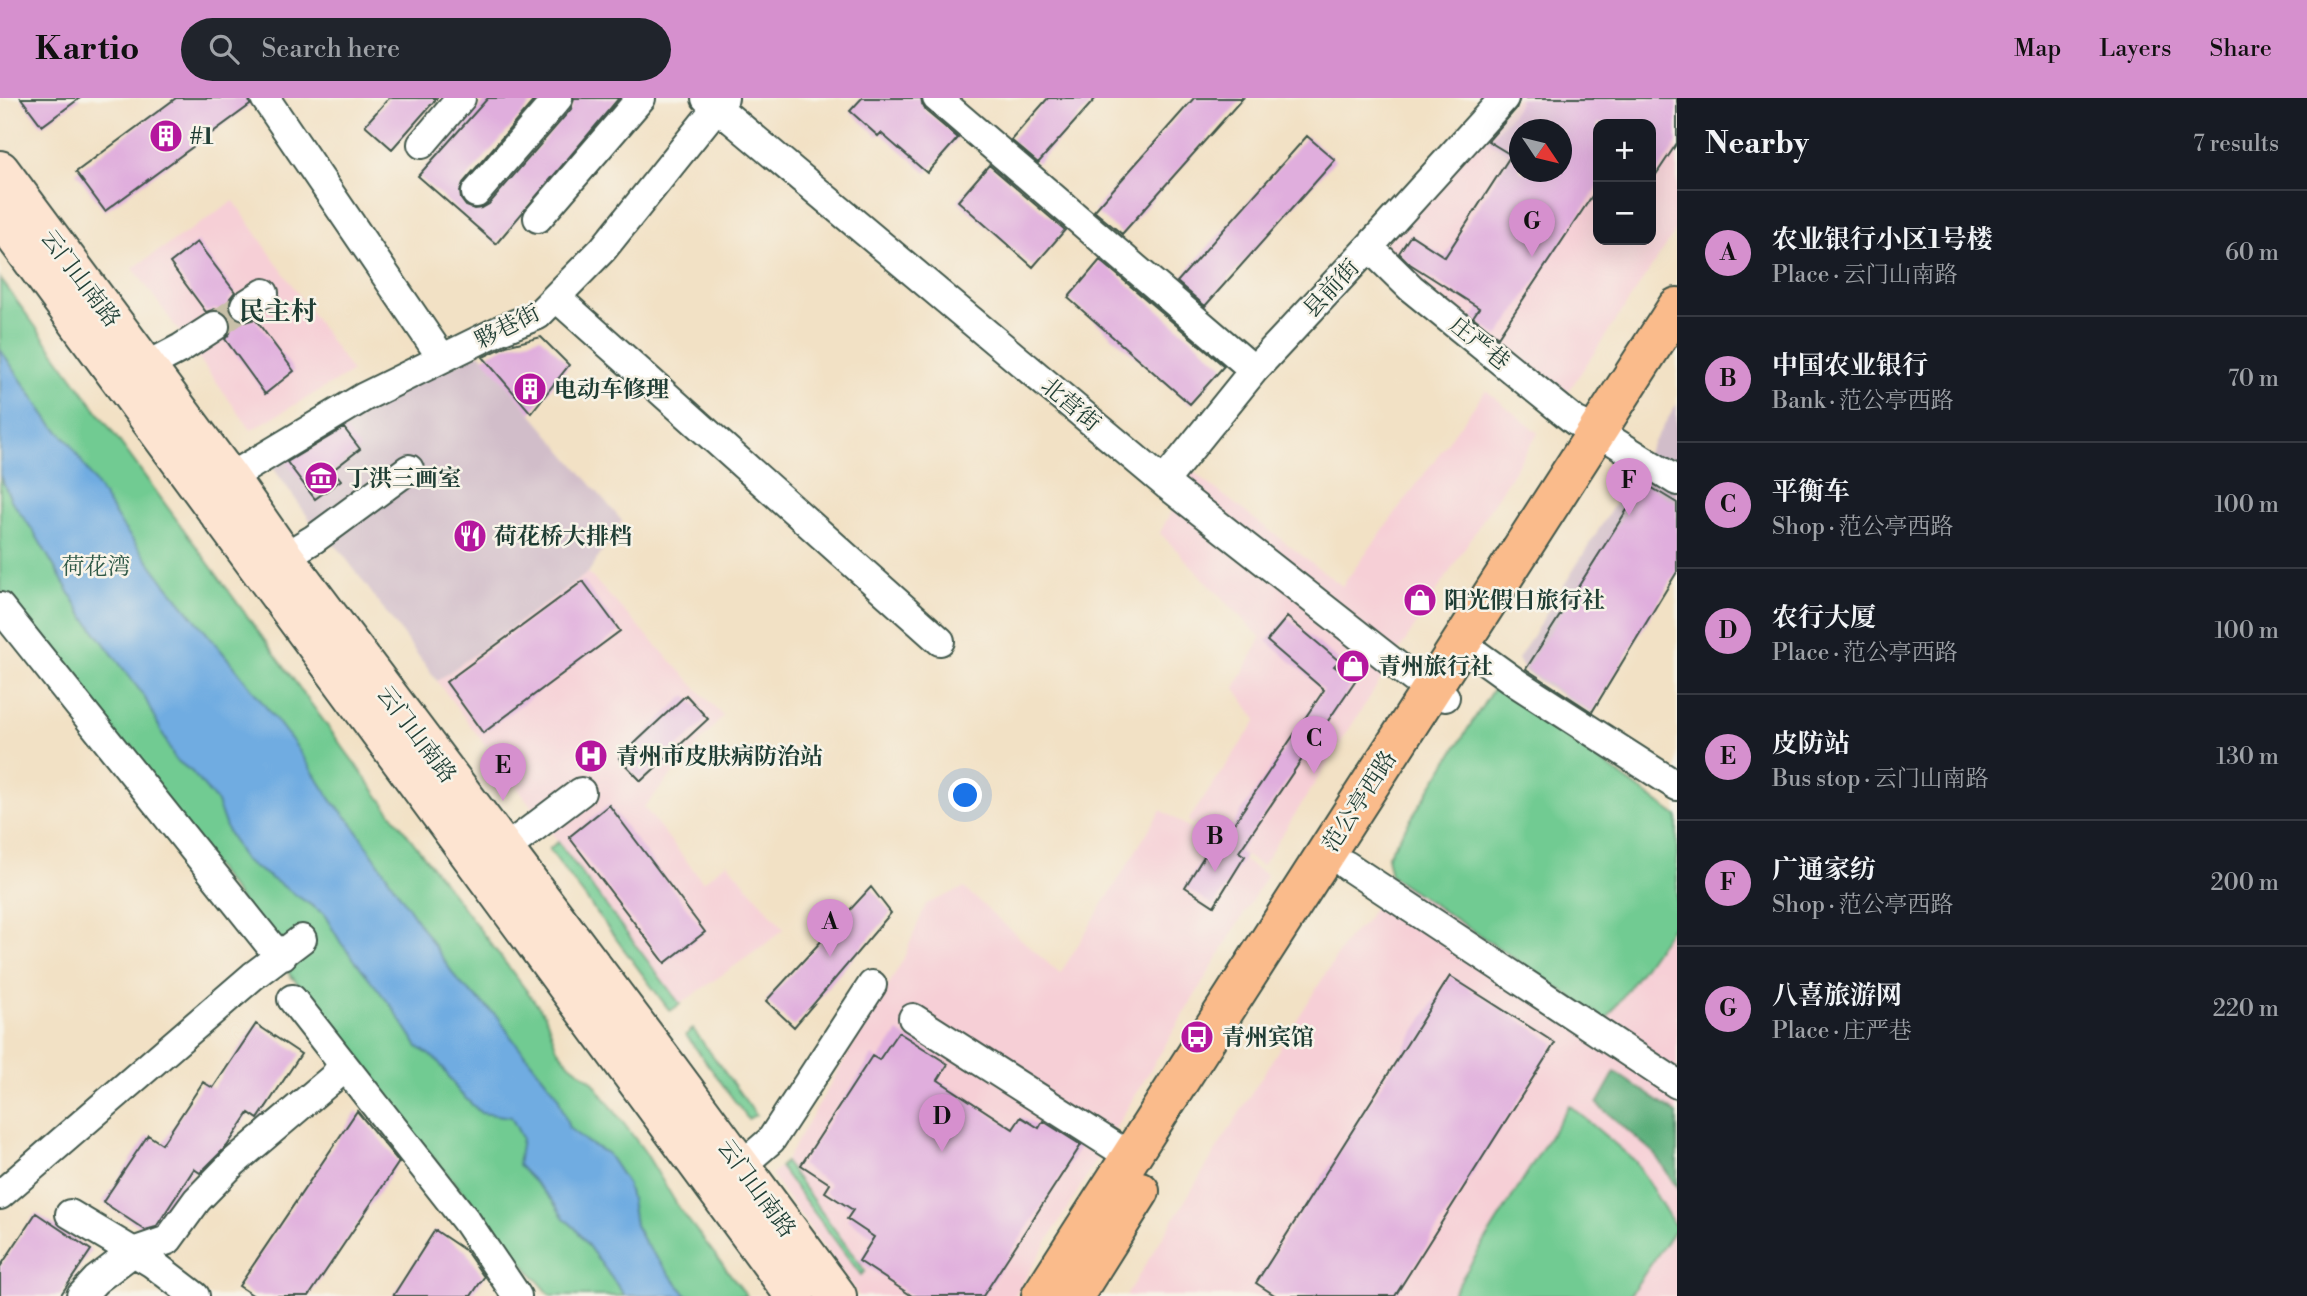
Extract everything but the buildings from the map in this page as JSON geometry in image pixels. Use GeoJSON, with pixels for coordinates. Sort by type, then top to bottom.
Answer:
{"type":"FeatureCollection","features":[{"type":"Feature","properties":{"kind":"main road","name":"云门山南路"},"geometry":{"type":"LineString","coordinates":[[0,170],[229,478],[795,1296]]}},
{"type":"Feature","properties":{"kind":"main road","name":"云门山南路"},"geometry":{"type":"LineString","coordinates":[[0,216],[492,859],[741,1166],[837,1296]]}},
{"type":"Feature","properties":{"kind":"main road","name":"范公亭西路"},"geometry":{"type":"LineString","coordinates":[[1074,1296],[1346,865],[1438,693],[1475,653],[1677,307]]}},
{"type":"Feature","properties":{"kind":"main road","name":"范公亭西路"},"geometry":{"type":"LineString","coordinates":[[1041,1296],[1438,693],[1604,435],[1677,335]]}},
{"type":"Feature","properties":{"kind":"street"},"geometry":{"type":"LineString","coordinates":[[265,98],[442,358]]}},
{"type":"Feature","properties":{"kind":"street"},"geometry":{"type":"LineString","coordinates":[[422,144],[461,98]]}},
{"type":"Feature","properties":{"kind":"street"},"geometry":{"type":"LineString","coordinates":[[476,193],[558,98]]}},
{"type":"Feature","properties":{"kind":"street"},"geometry":{"type":"LineString","coordinates":[[538,218],[641,98]]}},
{"type":"Feature","properties":{"kind":"street"},"geometry":{"type":"LineString","coordinates":[[937,98],[1254,370]]}},
{"type":"Feature","properties":{"kind":"street","name":"县前街"},"geometry":{"type":"LineString","coordinates":[[1167,485],[1170,474],[1254,370],[1504,98]]}},
{"type":"Feature","properties":{"kind":"street","name":"夥巷街"},"geometry":{"type":"LineString","coordinates":[[229,478],[364,397],[538,315],[603,249],[715,101]]}},
{"type":"Feature","properties":{"kind":"street","name":"北营街"},"geometry":{"type":"LineString","coordinates":[[715,101],[1167,485],[1413,678],[1438,693]]}},
{"type":"Feature","properties":{"kind":"street","name":"庄严巷"},"geometry":{"type":"LineString","coordinates":[[1369,247],[1411,288],[1575,421],[1604,435],[1677,481]]}},
{"type":"Feature","properties":{"kind":"street"},"geometry":{"type":"LineString","coordinates":[[556,297],[940,641]]}},
{"type":"Feature","properties":{"kind":"street"},"geometry":{"type":"LineString","coordinates":[[147,366],[215,326]]}},
{"type":"Feature","properties":{"kind":"street"},"geometry":{"type":"LineString","coordinates":[[284,557],[314,539],[409,469]]}},
{"type":"Feature","properties":{"kind":"street"},"geometry":{"type":"LineString","coordinates":[[0,607],[270,945],[292,947],[253,976],[0,1195]]}},
{"type":"Feature","properties":{"kind":"street"},"geometry":{"type":"LineString","coordinates":[[1475,653],[1518,684],[1677,786]]}},
{"type":"Feature","properties":{"kind":"street"},"geometry":{"type":"LineString","coordinates":[[492,859],[581,792]]}},
{"type":"Feature","properties":{"kind":"street"},"geometry":{"type":"LineString","coordinates":[[1346,865],[1677,1084]]}},
{"type":"Feature","properties":{"kind":"street"},"geometry":{"type":"LineString","coordinates":[[741,1166],[771,1140],[872,985]]}},
{"type":"Feature","properties":{"kind":"street"},"geometry":{"type":"LineString","coordinates":[[292,999],[467,1222],[517,1296]]}},
{"type":"Feature","properties":{"kind":"street"},"geometry":{"type":"LineString","coordinates":[[913,1018],[1130,1157]]}},
{"type":"Feature","properties":{"kind":"street"},"geometry":{"type":"LineString","coordinates":[[81,1296],[96,1280],[133,1252],[168,1240],[197,1200],[234,1162],[333,1078],[343,1064]]}},
{"type":"Feature","properties":{"kind":"street"},"geometry":{"type":"LineString","coordinates":[[70,1214],[152,1263],[195,1296]]}},
{"type":"Feature","properties":{"kind":"shaded area"},"geometry":{"type":"Polygon","coordinates":[[[1517,98],[1677,98],[1677,229],[1562,401],[1379,249],[1517,98]]]}},
{"type":"Feature","properties":{"kind":"shaded area"},"geometry":{"type":"Polygon","coordinates":[[[234,201],[352,372],[251,430],[133,268],[234,201]]]}},
{"type":"Feature","properties":{"kind":"shaded area"},"geometry":{"type":"Polygon","coordinates":[[[480,353],[622,521],[588,573],[437,681],[339,549],[320,534],[272,466],[335,420],[480,353]]]}},
{"type":"Feature","properties":{"kind":"shaded area"},"geometry":{"type":"Polygon","coordinates":[[[1486,390],[1538,433],[1262,866],[1188,821],[1257,720],[1235,688],[1261,638],[1160,533],[1192,471],[1342,586],[1486,390]]]}},
{"type":"Feature","properties":{"kind":"shaded area"},"geometry":{"type":"Polygon","coordinates":[[[1677,404],[1677,572],[1591,714],[1525,672],[1518,659],[1677,404]]]}},
{"type":"Feature","properties":{"kind":"shaded area","name":"青州市皮肤病防治站"},"geometry":{"type":"Polygon","coordinates":[[[588,573],[723,716],[644,807],[703,882],[727,862],[784,929],[680,1004],[437,681],[588,573]]]}},
{"type":"Feature","properties":{"kind":"shaded area"},"geometry":{"type":"Polygon","coordinates":[[[1161,810],[1267,875],[1015,1296],[859,1296],[771,1175],[785,1162],[903,960],[926,904],[964,888],[1060,974],[1161,810]]]}},
{"type":"Feature","properties":{"kind":"shaded area"},"geometry":{"type":"Polygon","coordinates":[[[1391,876],[1606,1020],[1677,920],[1677,1296],[1126,1296],[1349,936],[1364,924],[1391,876]]]}},
{"type":"Feature","properties":{"kind":"green space","name":"荷花湾"},"geometry":{"type":"Polygon","coordinates":[[[0,278],[388,809],[545,1015],[557,1048],[570,1064],[592,1081],[645,1152],[679,1208],[747,1296],[551,1296],[355,1066],[342,1034],[289,974],[283,955],[0,589],[0,278]]]}},
{"type":"Feature","properties":{"kind":"green space"},"geometry":{"type":"Polygon","coordinates":[[[1495,686],[1677,816],[1677,920],[1606,1020],[1391,876],[1387,857],[1495,686]]]}},
{"type":"Feature","properties":{"kind":"green space"},"geometry":{"type":"Polygon","coordinates":[[[558,842],[680,1004],[670,1011],[549,849],[558,842]]]}},
{"type":"Feature","properties":{"kind":"green space"},"geometry":{"type":"Polygon","coordinates":[[[693,1029],[756,1115],[748,1119],[686,1035],[693,1029]]]}},
{"type":"Feature","properties":{"kind":"green space"},"geometry":{"type":"Polygon","coordinates":[[[1615,1072],[1677,1114],[1677,1188],[1654,1153],[1597,1104],[1615,1072]]]}},
{"type":"Feature","properties":{"kind":"green space"},"geometry":{"type":"Polygon","coordinates":[[[1569,1105],[1635,1161],[1676,1228],[1629,1296],[1451,1296],[1569,1105]]]}},
{"type":"Feature","properties":{"kind":"green space"},"geometry":{"type":"Polygon","coordinates":[[[785,1162],[865,1271],[861,1275],[780,1167],[785,1162]]]}},
{"type":"Feature","properties":{"kind":"water"},"geometry":{"type":"Polygon","coordinates":[[[0,349],[50,422],[70,443],[123,527],[294,743],[332,801],[351,822],[458,981],[499,1018],[557,1094],[569,1128],[607,1153],[627,1183],[635,1225],[644,1242],[687,1296],[625,1296],[575,1228],[518,1165],[522,1138],[511,1117],[481,1113],[459,1092],[438,1061],[418,1047],[392,1007],[341,943],[324,914],[244,860],[227,830],[217,802],[192,772],[175,759],[144,696],[82,614],[34,532],[11,500],[0,476],[0,349]]]}},
{"type":"Feature","properties":{"kind":"tunnel"},"geometry":{"type":"LineString","coordinates":[[215,326],[245,305]]}},
{"type":"Feature","properties":{"kind":"place","name":"#1"},"geometry":{"type":"Point","coordinates":[166,136]}},
{"type":"Feature","properties":{"kind":"place","name":"八喜旅游网"},"geometry":{"type":"Point","coordinates":[1532,257]}},
{"type":"Feature","properties":{"kind":"place","name":"电动车修理"},"geometry":{"type":"Point","coordinates":[530,389]}},
{"type":"Feature","properties":{"kind":"place","name":"丁洪三画室"},"geometry":{"type":"Point","coordinates":[321,478]}},
{"type":"Feature","properties":{"kind":"place","name":"广通家纺"},"geometry":{"type":"Point","coordinates":[1629,516]}},
{"type":"Feature","properties":{"kind":"place","name":"荷花桥大排档"},"geometry":{"type":"Point","coordinates":[470,536]}},
{"type":"Feature","properties":{"kind":"place","name":"阳光假日旅行社"},"geometry":{"type":"Point","coordinates":[1420,600]}},
{"type":"Feature","properties":{"kind":"place","name":"青州旅行社"},"geometry":{"type":"Point","coordinates":[1353,666]}},
{"type":"Feature","properties":{"kind":"place","name":"青州市皮肤病防治站"},"geometry":{"type":"Point","coordinates":[591,756]}},
{"type":"Feature","properties":{"kind":"place","name":"平衡车"},"geometry":{"type":"Point","coordinates":[1314,774]}},
{"type":"Feature","properties":{"kind":"place","name":"皮防站"},"geometry":{"type":"Point","coordinates":[503,801]}},
{"type":"Feature","properties":{"kind":"place","name":"中国农业银行"},"geometry":{"type":"Point","coordinates":[1215,872]}},
{"type":"Feature","properties":{"kind":"place","name":"农业银行小区1号楼"},"geometry":{"type":"Point","coordinates":[830,957]}},
{"type":"Feature","properties":{"kind":"place","name":"青州宾馆"},"geometry":{"type":"Point","coordinates":[1197,1037]}},
{"type":"Feature","properties":{"kind":"place","name":"农行大厦"},"geometry":{"type":"Point","coordinates":[942,1152]}},
{"type":"Feature","properties":{"kind":"district","name":"民主村"},"geometry":{"type":"Point","coordinates":[278,311]}}]}
